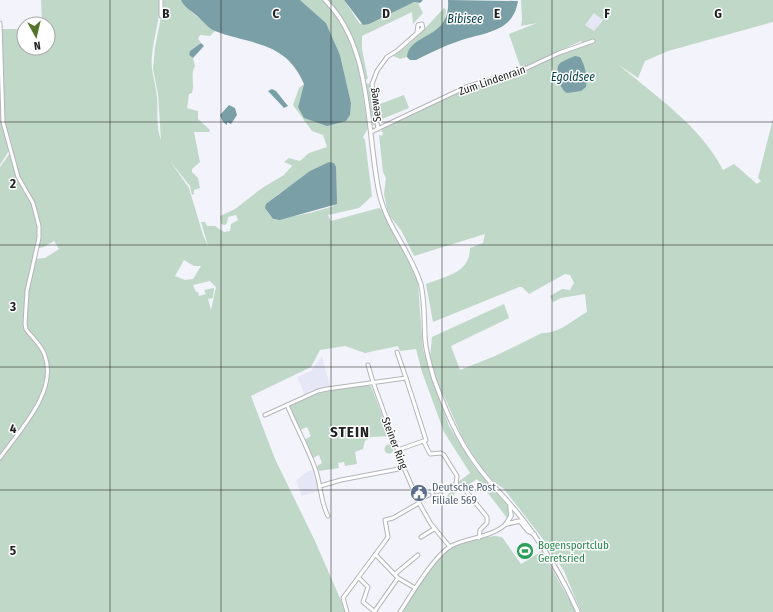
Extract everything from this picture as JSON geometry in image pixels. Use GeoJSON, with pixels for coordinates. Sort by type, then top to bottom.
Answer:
{"type":"FeatureCollection","features":[{"type":"Feature","properties":{"kind":"main road"},"geometry":{"type":"LineString","coordinates":[[325,0],[338,14],[350,33],[356,49],[383,206],[412,262],[420,284],[423,294],[426,348],[434,379],[446,412],[477,466],[510,503],[534,535],[559,575],[578,612]]}},
{"type":"Feature","properties":{"kind":"main road"},"geometry":{"type":"LineString","coordinates":[[506,524],[511,516],[510,503]]}},
{"type":"Feature","properties":{"kind":"main road"},"geometry":{"type":"LineString","coordinates":[[506,524],[519,514]]}},
{"type":"Feature","properties":{"kind":"main road"},"geometry":{"type":"LineString","coordinates":[[506,524],[516,520],[520,521],[528,531],[534,535]]}},
{"type":"Feature","properties":{"kind":"street"},"geometry":{"type":"LineString","coordinates":[[161,0],[161,16]]}},
{"type":"Feature","properties":{"kind":"street"},"geometry":{"type":"LineString","coordinates":[[0,24],[3,122],[18,177],[33,203],[39,226],[39,238],[27,291],[24,324],[46,357],[47,375],[41,397],[31,417],[0,458]]}},
{"type":"Feature","properties":{"kind":"street","name":"Seeweg"},"geometry":{"type":"LineString","coordinates":[[378,129],[373,82],[377,71],[384,60],[398,50],[417,32]]}},
{"type":"Feature","properties":{"kind":"street","name":"Zum Lindenrain"},"geometry":{"type":"LineString","coordinates":[[371,132],[466,87],[527,68],[583,43],[593,41]]}},
{"type":"Feature","properties":{"kind":"street","name":"Seeweg"},"geometry":{"type":"LineString","coordinates":[[362,82],[373,82]]}},
{"type":"Feature","properties":{"kind":"street"},"geometry":{"type":"LineString","coordinates":[[397,352],[422,426],[426,440],[424,442],[430,454],[441,453],[444,455],[457,476],[456,484]]}},
{"type":"Feature","properties":{"kind":"street","name":"Steiner Ring"},"geometry":{"type":"LineString","coordinates":[[368,365],[404,468],[418,501],[434,528],[450,547]]}},
{"type":"Feature","properties":{"kind":"street"},"geometry":{"type":"LineString","coordinates":[[265,415],[318,391],[406,378]]}},
{"type":"Feature","properties":{"kind":"street"},"geometry":{"type":"LineString","coordinates":[[287,405],[315,467],[320,486],[321,500],[328,516]]}},
{"type":"Feature","properties":{"kind":"street"},"geometry":{"type":"LineString","coordinates":[[398,450],[424,442]]}},
{"type":"Feature","properties":{"kind":"street"},"geometry":{"type":"LineString","coordinates":[[320,486],[341,480],[404,468]]}},
{"type":"Feature","properties":{"kind":"street"},"geometry":{"type":"LineString","coordinates":[[436,492],[456,484]]}},
{"type":"Feature","properties":{"kind":"street"},"geometry":{"type":"LineString","coordinates":[[456,484],[465,490],[487,518],[487,523],[480,530],[479,538]]}},
{"type":"Feature","properties":{"kind":"street"},"geometry":{"type":"LineString","coordinates":[[347,612],[343,598],[388,537],[385,520],[393,518],[429,495]]}},
{"type":"Feature","properties":{"kind":"street"},"geometry":{"type":"LineString","coordinates":[[400,612],[434,562],[450,547],[479,538],[506,524]]}},
{"type":"Feature","properties":{"kind":"street"},"geometry":{"type":"LineString","coordinates":[[421,536],[434,528]]}},
{"type":"Feature","properties":{"kind":"street"},"geometry":{"type":"LineString","coordinates":[[376,555],[398,578],[415,588]]}},
{"type":"Feature","properties":{"kind":"street"},"geometry":{"type":"LineString","coordinates":[[395,574],[418,555]]}},
{"type":"Feature","properties":{"kind":"street"},"geometry":{"type":"LineString","coordinates":[[359,578],[368,588],[363,602],[374,612],[398,578]]}},
{"type":"Feature","properties":{"kind":"shaded area"},"geometry":{"type":"Polygon","coordinates":[[[594,13],[603,19],[594,31],[585,25],[594,13]]]}},
{"type":"Feature","properties":{"kind":"shaded area"},"geometry":{"type":"Polygon","coordinates":[[[322,356],[330,386],[318,389],[305,395],[297,377],[311,371],[322,356]]]}},
{"type":"Feature","properties":{"kind":"shaded area"},"geometry":{"type":"Polygon","coordinates":[[[313,470],[319,491],[302,496],[296,481],[305,473],[313,470]]]}},
{"type":"Feature","properties":{"kind":"green space"},"geometry":{"type":"Polygon","coordinates":[[[41,0],[160,0],[153,48],[152,71],[156,87],[158,130],[161,140],[158,94],[153,69],[155,47],[161,17],[161,0],[181,0],[189,10],[215,31],[210,36],[200,35],[198,39],[201,43],[190,51],[189,55],[193,58],[195,66],[193,72],[193,90],[192,93],[189,94],[187,108],[198,111],[198,119],[210,130],[209,132],[194,132],[200,162],[192,169],[192,172],[198,178],[200,188],[194,190],[194,194],[192,195],[190,186],[170,161],[189,188],[203,235],[208,246],[201,222],[205,222],[207,226],[215,226],[224,232],[230,231],[231,224],[238,220],[236,215],[228,217],[225,225],[221,224],[220,216],[235,209],[262,188],[284,175],[292,166],[284,162],[289,158],[300,161],[309,153],[327,147],[323,135],[312,131],[293,105],[299,88],[304,84],[298,107],[351,103],[340,55],[326,23],[300,0],[344,0],[360,24],[414,2],[418,3],[423,13],[413,24],[412,12],[362,36],[362,49],[368,79],[364,80],[365,83],[370,84],[376,123],[374,126],[371,122],[365,84],[359,70],[368,128],[363,137],[365,140],[372,196],[359,208],[328,215],[331,221],[379,208],[382,210],[410,263],[418,284],[423,349],[449,426],[475,468],[495,487],[509,508],[510,513],[507,518],[477,479],[467,486],[463,486],[458,482],[470,473],[444,432],[422,372],[416,349],[400,351],[398,346],[365,353],[345,346],[320,350],[311,367],[251,396],[275,459],[315,541],[346,612],[0,612],[0,167],[10,153],[17,177],[33,206],[37,221],[38,237],[34,259],[45,258],[59,249],[54,241],[44,247],[39,248],[38,213],[18,175],[12,147],[4,125],[2,29],[16,29],[16,56],[56,56],[56,16],[42,16],[41,0]],[[289,188],[277,195],[268,213],[274,220],[310,213],[334,206],[289,188]],[[184,260],[175,276],[185,280],[193,279],[201,266],[194,266],[184,260]],[[210,281],[193,285],[199,296],[206,294],[204,290],[214,288],[213,298],[208,299],[211,310],[216,287],[210,281]]]}},
{"type":"Feature","properties":{"kind":"green space"},"geometry":{"type":"Polygon","coordinates":[[[521,0],[773,0],[773,22],[668,51],[645,61],[638,78],[619,65],[662,100],[703,139],[723,170],[734,164],[757,184],[761,181],[758,178],[773,119],[773,612],[581,612],[564,571],[546,543],[504,489],[494,482],[481,467],[462,437],[444,396],[441,393],[430,358],[432,337],[504,304],[509,318],[451,346],[460,370],[495,356],[542,333],[548,333],[560,329],[587,312],[585,294],[561,298],[553,302],[550,296],[562,289],[570,290],[574,283],[570,275],[565,274],[529,294],[522,287],[519,287],[433,322],[426,284],[449,276],[461,268],[466,263],[470,248],[483,243],[485,234],[414,256],[401,230],[388,214],[384,194],[386,178],[383,172],[379,135],[382,136],[383,133],[381,131],[384,127],[466,88],[531,68],[583,44],[581,41],[521,69],[509,34],[537,23],[521,26],[521,0]],[[594,13],[585,25],[594,31],[603,20],[594,13]]]}},
{"type":"Feature","properties":{"kind":"green space"},"geometry":{"type":"Polygon","coordinates":[[[444,8],[446,10],[445,21],[442,27],[430,34],[407,54],[407,57],[400,59],[393,56],[413,41],[444,8]]]}},
{"type":"Feature","properties":{"kind":"green space"},"geometry":{"type":"Polygon","coordinates":[[[0,91],[2,123],[10,149],[0,165],[0,91]]]}},
{"type":"Feature","properties":{"kind":"green space"},"geometry":{"type":"Polygon","coordinates":[[[404,95],[409,108],[382,119],[377,105],[404,95]]]}},
{"type":"Feature","properties":{"kind":"green space"},"geometry":{"type":"Polygon","coordinates":[[[366,385],[371,386],[390,436],[371,437],[365,441],[363,449],[355,452],[357,464],[345,466],[344,462],[338,463],[339,468],[319,471],[317,466],[322,463],[319,455],[313,458],[304,440],[311,436],[307,427],[300,430],[290,406],[318,393],[366,385]]]}},
{"type":"Feature","properties":{"kind":"green space"},"geometry":{"type":"Polygon","coordinates":[[[389,444],[394,449],[389,454],[384,449],[389,444]]]}},
{"type":"Feature","properties":{"kind":"green space"},"geometry":{"type":"Polygon","coordinates":[[[459,488],[445,506],[441,503],[453,489],[459,488]]]}},
{"type":"Feature","properties":{"kind":"green space"},"geometry":{"type":"Polygon","coordinates":[[[495,536],[502,537],[521,564],[542,551],[576,612],[401,612],[430,569],[450,548],[472,540],[495,536]]]}},
{"type":"Feature","properties":{"kind":"green space","name":"Bogensportclub Geretsried"},"geometry":{"type":"Polygon","coordinates":[[[522,545],[528,545],[532,549],[532,555],[528,559],[522,559],[518,555],[518,549],[522,545]]]}},
{"type":"Feature","properties":{"kind":"water"},"geometry":{"type":"Polygon","coordinates":[[[181,0],[300,0],[326,23],[340,55],[351,103],[350,115],[346,121],[327,126],[304,118],[298,107],[304,84],[297,70],[288,60],[278,52],[267,47],[212,30],[185,7],[181,0]]]}},
{"type":"Feature","properties":{"kind":"water","name":"Bibisee"},"geometry":{"type":"Polygon","coordinates":[[[344,0],[423,0],[420,3],[414,2],[369,24],[363,25],[344,0]]]}},
{"type":"Feature","properties":{"kind":"water","name":"Bibisee"},"geometry":{"type":"Polygon","coordinates":[[[448,0],[518,1],[515,12],[510,19],[496,30],[453,43],[416,60],[410,60],[407,57],[410,49],[415,43],[437,29],[443,22],[447,13],[448,0]]]}},
{"type":"Feature","properties":{"kind":"water"},"geometry":{"type":"Polygon","coordinates":[[[201,43],[204,46],[193,58],[189,55],[190,51],[201,43]]]}},
{"type":"Feature","properties":{"kind":"water","name":"Egoldsee"},"geometry":{"type":"Polygon","coordinates":[[[575,56],[580,57],[586,72],[587,83],[586,87],[581,91],[567,93],[562,88],[559,81],[558,66],[563,61],[575,56]]]}},
{"type":"Feature","properties":{"kind":"water"},"geometry":{"type":"Polygon","coordinates":[[[272,89],[276,91],[288,106],[284,108],[268,91],[272,89]]]}},
{"type":"Feature","properties":{"kind":"water"},"geometry":{"type":"Polygon","coordinates":[[[229,105],[235,108],[237,115],[231,124],[227,122],[227,125],[223,122],[220,115],[229,105]]]}},
{"type":"Feature","properties":{"kind":"water"},"geometry":{"type":"Polygon","coordinates":[[[329,162],[334,163],[336,167],[337,204],[280,220],[273,219],[265,208],[266,204],[310,171],[329,162]]]}},
{"type":"Feature","properties":{"kind":"place","name":"Deutsche Post Filiale 569"},"geometry":{"type":"Point","coordinates":[419,493]}},
{"type":"Feature","properties":{"kind":"place","name":"Bogensportclub Geretsried"},"geometry":{"type":"Point","coordinates":[525,551]}},
{"type":"Feature","properties":{"kind":"district","name":"STEIN"},"geometry":{"type":"Point","coordinates":[350,432]}}]}
